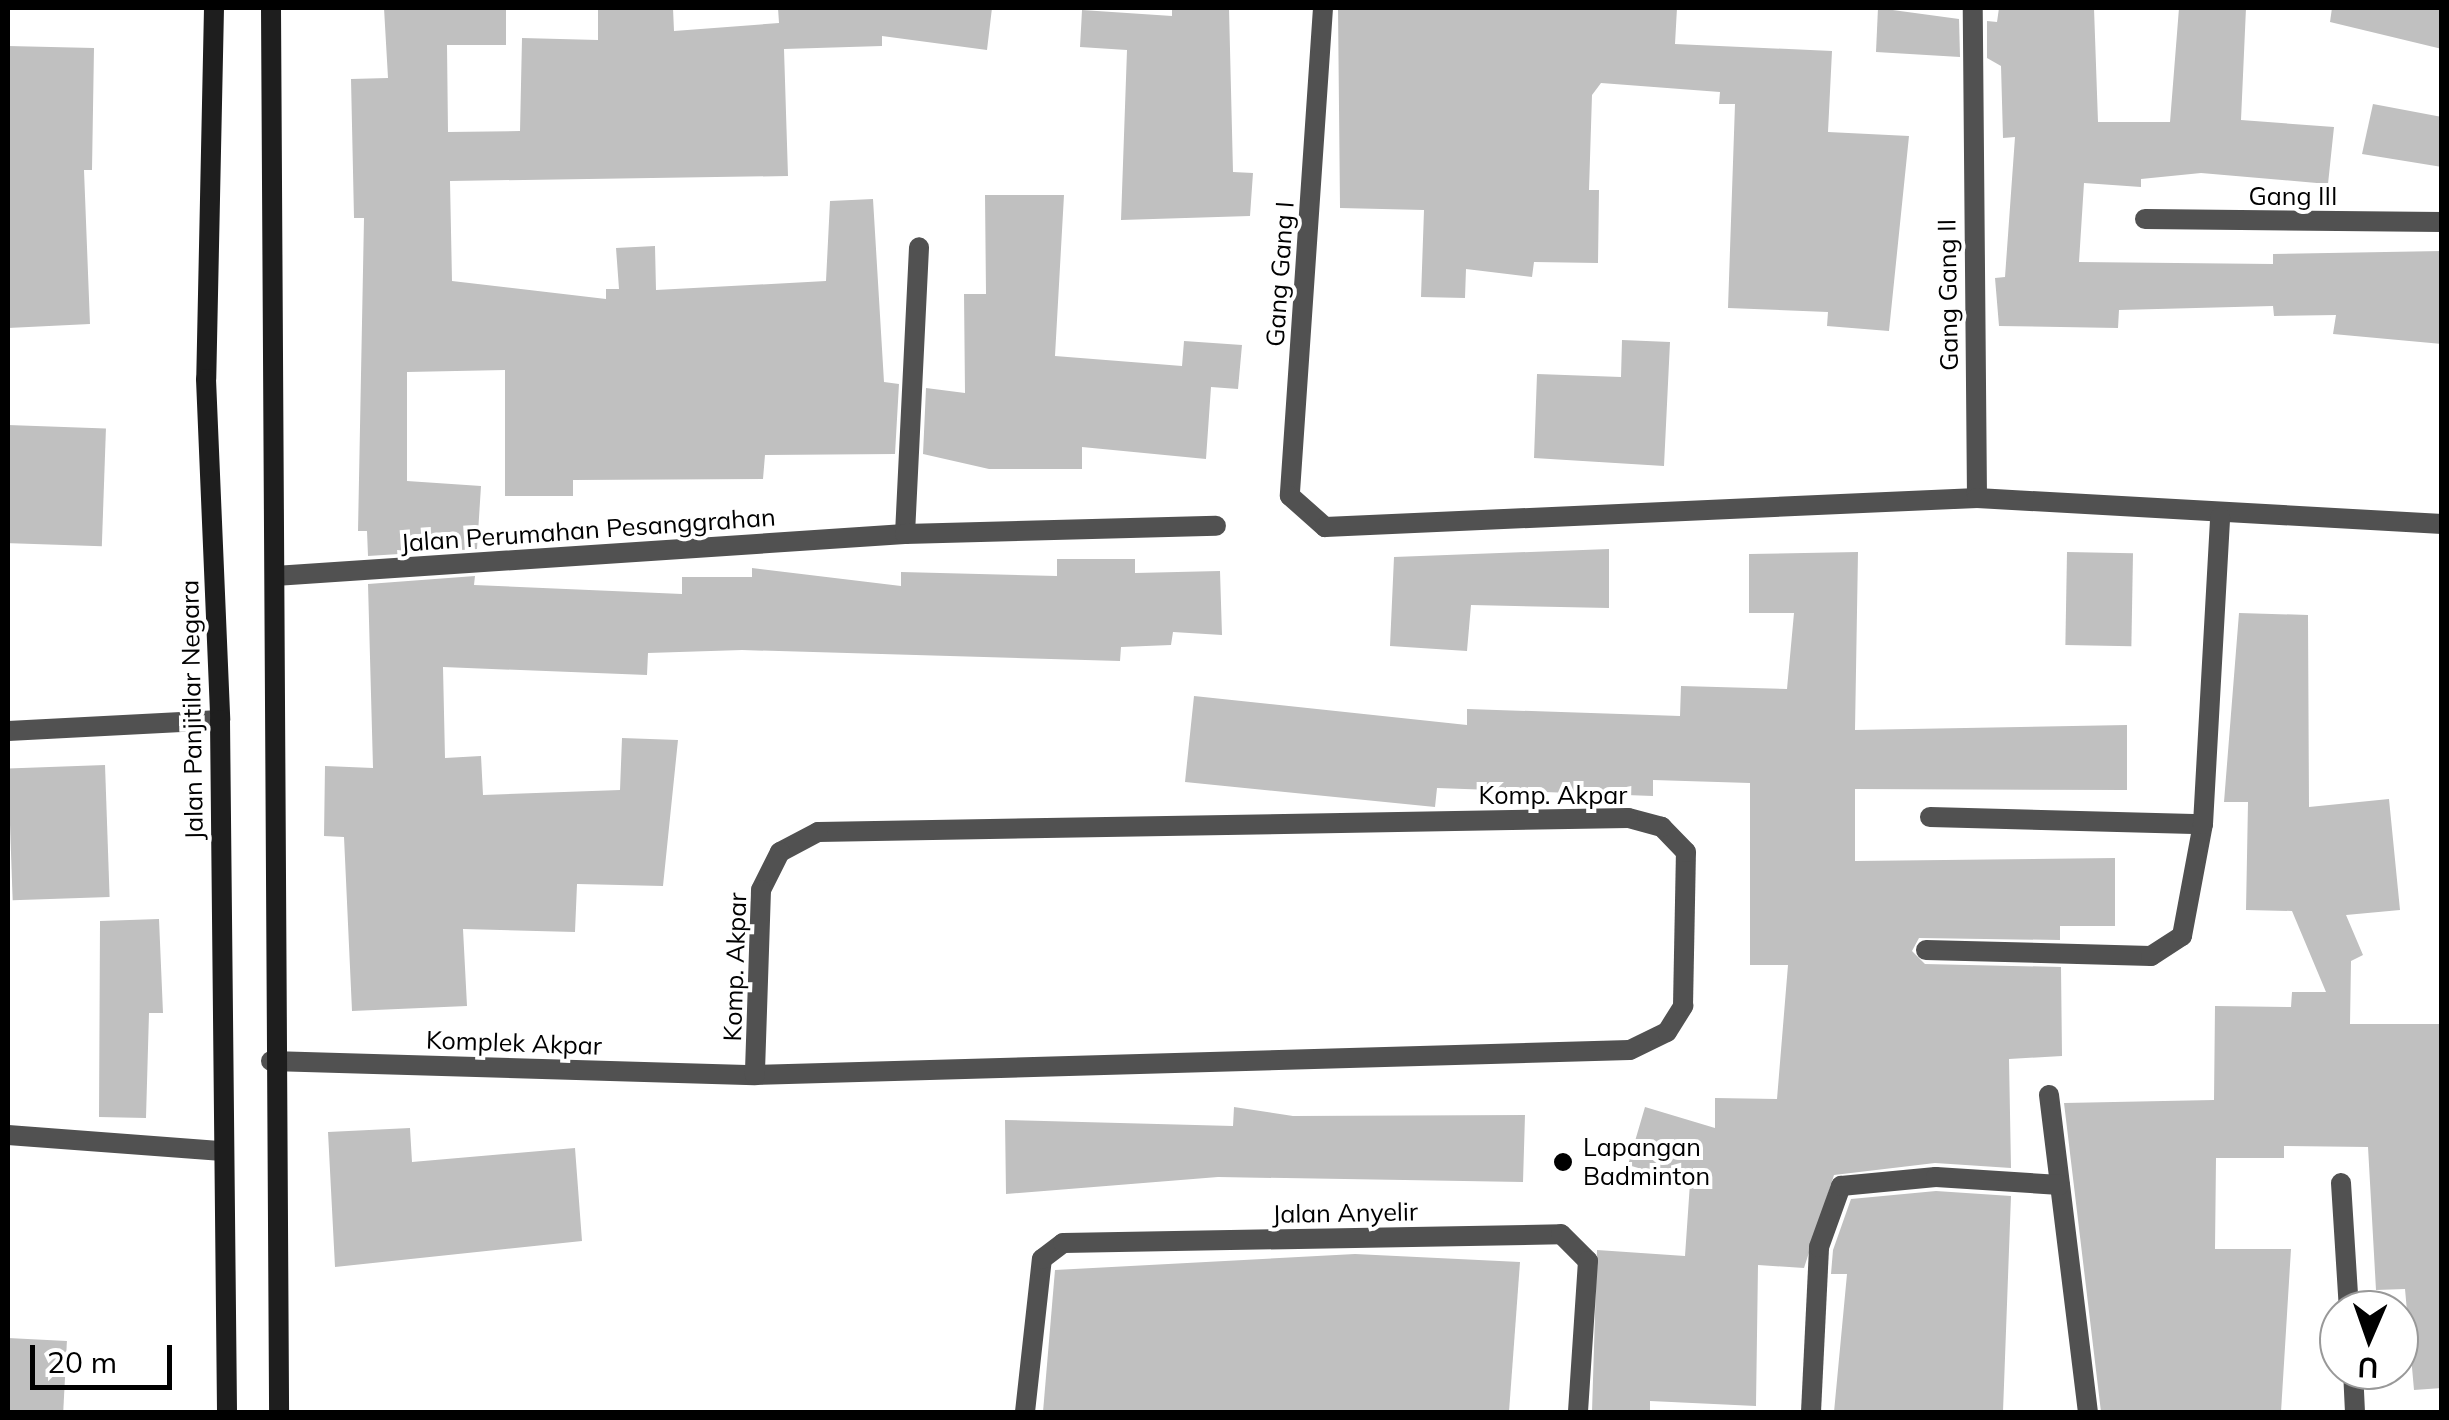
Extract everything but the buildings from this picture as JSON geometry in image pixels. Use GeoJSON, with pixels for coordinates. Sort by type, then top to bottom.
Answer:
{"type":"FeatureCollection","features":[{"type":"Feature","properties":{"kind":"main road","name":"Jalan Panjitilar Negara"},"geometry":{"type":"LineString","coordinates":[[214,8],[206,380],[220,720],[226,1412]]}},
{"type":"Feature","properties":{"kind":"main road"},"geometry":{"type":"LineString","coordinates":[[271,8],[271,1060],[279,1412]]}},
{"type":"Feature","properties":{"kind":"street","name":"Gang Gang I"},"geometry":{"type":"LineString","coordinates":[[1323,8],[1290,496],[1324,526],[1977,498]]}},
{"type":"Feature","properties":{"kind":"street","name":"Gang Gang II"},"geometry":{"type":"LineString","coordinates":[[1972,8],[1977,498]]}},
{"type":"Feature","properties":{"kind":"street","name":"Gang III"},"geometry":{"type":"LineString","coordinates":[[2145,218],[2442,222]]}},
{"type":"Feature","properties":{"kind":"street"},"geometry":{"type":"LineString","coordinates":[[905,534],[919,247]]}},
{"type":"Feature","properties":{"kind":"street"},"geometry":{"type":"LineString","coordinates":[[1977,498],[2220,517],[2442,524]]}},
{"type":"Feature","properties":{"kind":"street"},"geometry":{"type":"LineString","coordinates":[[1926,950],[2165,951],[2186,925],[2203,824],[2220,517]]}},
{"type":"Feature","properties":{"kind":"street","name":"Jalan Perumahan Pesanggrahan"},"geometry":{"type":"LineString","coordinates":[[274,576],[905,534],[1216,526]]}},
{"type":"Feature","properties":{"kind":"street"},"geometry":{"type":"LineString","coordinates":[[8,731],[220,720]]}},
{"type":"Feature","properties":{"kind":"street"},"geometry":{"type":"LineString","coordinates":[[1930,817],[2203,824]]}},
{"type":"Feature","properties":{"kind":"street","name":"Komp. Akpar"},"geometry":{"type":"LineString","coordinates":[[1628,818],[1662,827],[1686,852],[1686,996],[1674,1024],[1640,1048],[755,1075],[761,890],[780,852],[818,832],[1628,818]]}},
{"type":"Feature","properties":{"kind":"street","name":"Komplek Akpar"},"geometry":{"type":"LineString","coordinates":[[271,1060],[755,1075]]}},
{"type":"Feature","properties":{"kind":"street"},"geometry":{"type":"LineString","coordinates":[[2050,1095],[2088,1412]]}},
{"type":"Feature","properties":{"kind":"street"},"geometry":{"type":"LineString","coordinates":[[8,1135],[222,1151]]}},
{"type":"Feature","properties":{"kind":"street"},"geometry":{"type":"LineString","coordinates":[[1811,1412],[1819,1247],[1842,1186],[1936,1177],[2060,1185]]}},
{"type":"Feature","properties":{"kind":"street"},"geometry":{"type":"LineString","coordinates":[[2342,1182],[2348,1290]]}},
{"type":"Feature","properties":{"kind":"street","name":"Jalan Anyelir"},"geometry":{"type":"LineString","coordinates":[[1025,1412],[1042,1258],[1064,1243],[1561,1234],[1588,1261],[1578,1412]]}},
{"type":"Feature","properties":{"kind":"place","name":"Lapangan Badminton"},"geometry":{"type":"Point","coordinates":[1563,1162]}}]}
